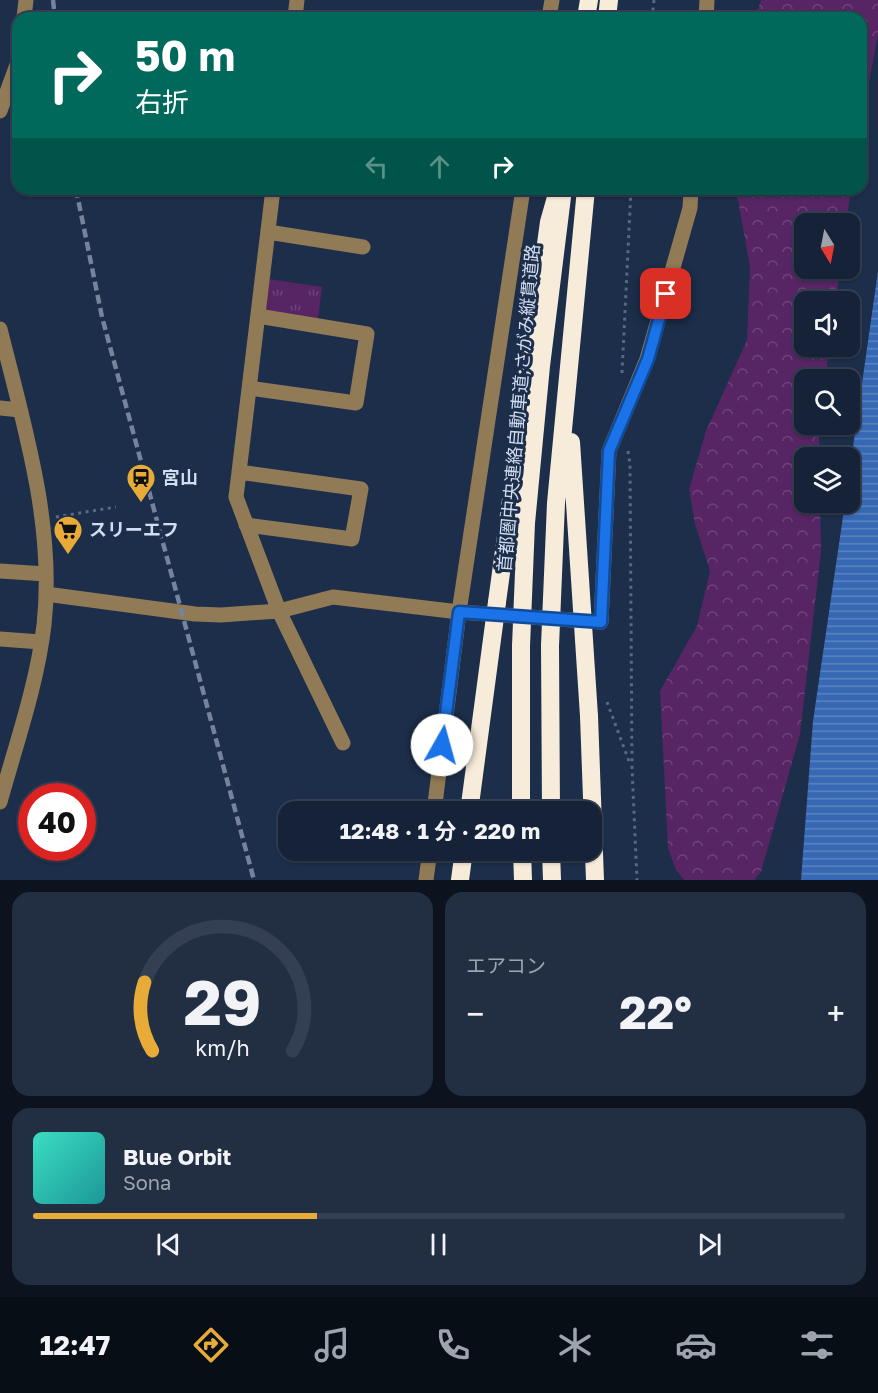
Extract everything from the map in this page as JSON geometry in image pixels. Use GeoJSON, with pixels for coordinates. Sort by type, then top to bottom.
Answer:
{"type":"FeatureCollection","features":[{"type":"Feature","properties":{"kind":"highway"},"geometry":{"type":"LineString","coordinates":[[471,801],[548,234],[557,195]]}},
{"type":"Feature","properties":{"kind":"highway","name":"首都圏中央連絡自動車道;さがみ縦貫道路"},"geometry":{"type":"LineString","coordinates":[[521,801],[521,646],[526,523],[541,366],[562,195]]}},
{"type":"Feature","properties":{"kind":"highway"},"geometry":{"type":"LineString","coordinates":[[551,801],[550,646],[556,503],[585,195]]}},
{"type":"Feature","properties":{"kind":"highway"},"geometry":{"type":"LineString","coordinates":[[570,348],[572,461],[590,716],[595,880]]}},
{"type":"Feature","properties":{"kind":"highway"},"geometry":{"type":"LineString","coordinates":[[460,880],[463,861]]}},
{"type":"Feature","properties":{"kind":"highway"},"geometry":{"type":"LineString","coordinates":[[522,861],[523,880]]}},
{"type":"Feature","properties":{"kind":"highway"},"geometry":{"type":"LineString","coordinates":[[551,861],[552,880]]}},
{"type":"Feature","properties":{"kind":"street"},"geometry":{"type":"LineString","coordinates":[[0,111],[12,78]]}},
{"type":"Feature","properties":{"kind":"street"},"geometry":{"type":"LineString","coordinates":[[272,195],[236,498],[279,611],[343,743]]}},
{"type":"Feature","properties":{"kind":"street"},"geometry":{"type":"LineString","coordinates":[[435,801],[459,612],[522,195]]}},
{"type":"Feature","properties":{"kind":"street"},"geometry":{"type":"LineString","coordinates":[[46,594],[182,613],[221,615],[279,611],[333,597],[459,612],[601,622],[609,451],[648,359],[690,208],[691,195]]}},
{"type":"Feature","properties":{"kind":"street"},"geometry":{"type":"LineString","coordinates":[[268,232],[363,247]]}},
{"type":"Feature","properties":{"kind":"street"},"geometry":{"type":"LineString","coordinates":[[249,388],[356,403],[367,334],[258,316]]}},
{"type":"Feature","properties":{"kind":"street"},"geometry":{"type":"LineString","coordinates":[[0,329],[43,520],[46,574],[41,642],[0,802]]}},
{"type":"Feature","properties":{"kind":"street"},"geometry":{"type":"LineString","coordinates":[[0,408],[20,410]]}},
{"type":"Feature","properties":{"kind":"street"},"geometry":{"type":"LineString","coordinates":[[239,472],[360,489],[352,539],[246,525]]}},
{"type":"Feature","properties":{"kind":"street"},"geometry":{"type":"LineString","coordinates":[[0,570],[46,574]]}},
{"type":"Feature","properties":{"kind":"street"},"geometry":{"type":"LineString","coordinates":[[0,639],[41,642]]}},
{"type":"Feature","properties":{"kind":"street"},"geometry":{"type":"LineString","coordinates":[[426,880],[429,861]]}},
{"type":"Feature","properties":{"kind":"path"},"geometry":{"type":"LineString","coordinates":[[622,383],[631,195]]}},
{"type":"Feature","properties":{"kind":"path"},"geometry":{"type":"LineString","coordinates":[[627,445],[630,464],[632,768],[637,880]]}},
{"type":"Feature","properties":{"kind":"path"},"geometry":{"type":"LineString","coordinates":[[43,520],[116,507]]}},
{"type":"Feature","properties":{"kind":"path"},"geometry":{"type":"LineString","coordinates":[[605,696],[632,768]]}},
{"type":"Feature","properties":{"kind":"green space"},"geometry":{"type":"Polygon","coordinates":[[[761,0],[878,0],[878,33],[867,93],[867,12],[757,12],[761,0]]]}},
{"type":"Feature","properties":{"kind":"green space"},"geometry":{"type":"Polygon","coordinates":[[[737,195],[850,195],[847,213],[794,213],[794,279],[839,279],[837,291],[794,291],[794,357],[828,357],[827,369],[794,369],[794,435],[819,435],[819,447],[794,447],[794,513],[820,513],[821,551],[800,734],[761,872],[754,880],[684,880],[676,870],[668,848],[660,691],[697,626],[710,571],[695,524],[689,489],[706,431],[747,340],[750,267],[737,195]]]}},
{"type":"Feature","properties":{"kind":"green space"},"geometry":{"type":"Polygon","coordinates":[[[269,279],[322,287],[318,319],[265,311],[269,279]]]}},
{"type":"Feature","properties":{"kind":"water"},"geometry":{"type":"Polygon","coordinates":[[[878,271],[878,880],[801,880],[813,721],[844,513],[860,513],[860,447],[853,447],[855,435],[860,435],[860,398],[878,271]]]}},
{"type":"Feature","properties":{"kind":"railway"},"geometry":{"type":"LineString","coordinates":[[53,0],[54,12]]}},
{"type":"Feature","properties":{"kind":"railway"},"geometry":{"type":"LineString","coordinates":[[77,195],[102,317],[254,880]]}},
{"type":"Feature","properties":{"kind":"place","name":"宮山"},"geometry":{"type":"Point","coordinates":[141,504]}},
{"type":"Feature","properties":{"kind":"place","name":"スリーエフ"},"geometry":{"type":"Point","coordinates":[68,556]}},
{"type":"Feature","properties":{"kind":"route"},"geometry":{"type":"LineString","coordinates":[[442,745],[459,612],[601,622],[609,451],[648,359],[666,294]]}}]}
